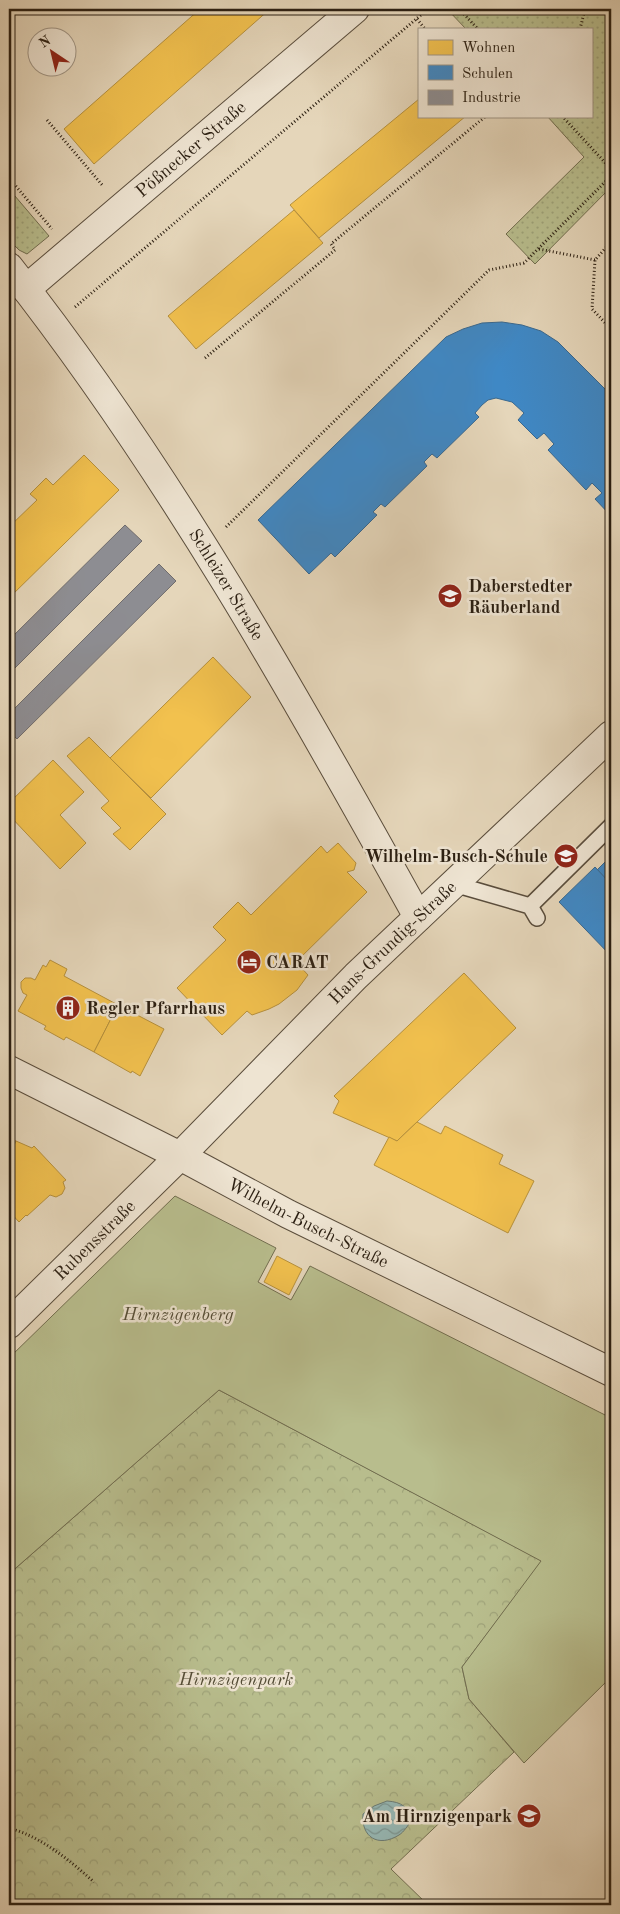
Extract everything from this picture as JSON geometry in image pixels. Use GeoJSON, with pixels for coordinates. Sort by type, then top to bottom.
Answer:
{"type":"FeatureCollection","features":[{"type":"Feature","properties":{"kind":"street","name":"Pößnecker Straße"},"geometry":{"type":"LineString","coordinates":[[26,289],[355,9]]}},
{"type":"Feature","properties":{"kind":"street","name":"Schleizer Straße"},"geometry":{"type":"LineString","coordinates":[[9,267],[103,392],[204,548],[291,690],[418,917]]}},
{"type":"Feature","properties":{"kind":"street","name":"Hans-Grundig-Straße"},"geometry":{"type":"LineString","coordinates":[[180,1156],[356,976],[611,736]]}},
{"type":"Feature","properties":{"kind":"street","name":"Wilhelm-Busch-Straße"},"geometry":{"type":"LineString","coordinates":[[9,1070],[180,1156],[288,1214],[611,1372]]}},
{"type":"Feature","properties":{"kind":"street","name":"Rubensstraße"},"geometry":{"type":"LineString","coordinates":[[9,1324],[180,1156]]}},
{"type":"Feature","properties":{"kind":"lane"},"geometry":{"type":"LineString","coordinates":[[454,884],[534,912],[611,826]]}},
{"type":"Feature","properties":{"kind":"path"},"geometry":{"type":"LineString","coordinates":[[54,325],[428,9]]}},
{"type":"Feature","properties":{"kind":"path"},"geometry":{"type":"LineString","coordinates":[[459,9],[477,28]]}},
{"type":"Feature","properties":{"kind":"path"},"geometry":{"type":"LineString","coordinates":[[580,28],[585,9]]}},
{"type":"Feature","properties":{"kind":"path"},"geometry":{"type":"LineString","coordinates":[[417,19],[425,28]]}},
{"type":"Feature","properties":{"kind":"path"},"geometry":{"type":"LineString","coordinates":[[205,358],[335,250],[331,244],[484,118]]}},
{"type":"Feature","properties":{"kind":"path"},"geometry":{"type":"LineString","coordinates":[[564,118],[611,169]]}},
{"type":"Feature","properties":{"kind":"path"},"geometry":{"type":"LineString","coordinates":[[47,120],[122,207]]}},
{"type":"Feature","properties":{"kind":"path"},"geometry":{"type":"LineString","coordinates":[[204,548],[489,270],[524,262],[611,176]]}},
{"type":"Feature","properties":{"kind":"path"},"geometry":{"type":"LineString","coordinates":[[9,178],[71,251]]}},
{"type":"Feature","properties":{"kind":"path"},"geometry":{"type":"LineString","coordinates":[[611,242],[595,260],[592,309],[611,329]]}},
{"type":"Feature","properties":{"kind":"path"},"geometry":{"type":"LineString","coordinates":[[539,248],[595,260]]}},
{"type":"Feature","properties":{"kind":"path"},"geometry":{"type":"LineString","coordinates":[[9,1828],[54,1849],[94,1882]]}},
{"type":"Feature","properties":{"kind":"green space"},"geometry":{"type":"Polygon","coordinates":[[[447,9],[611,9],[611,187],[535,264],[506,234],[584,157],[549,118],[592,118],[592,28],[465,28],[447,9]]]}},
{"type":"Feature","properties":{"kind":"green space"},"geometry":{"type":"Polygon","coordinates":[[[9,189],[49,236],[27,254],[19,250],[9,240],[9,189]]]}},
{"type":"Feature","properties":{"kind":"green space","name":"Hirnzigenberg"},"geometry":{"type":"Polygon","coordinates":[[[175,1196],[276,1248],[258,1282],[291,1300],[310,1266],[611,1418],[611,1677],[524,1763],[469,1699],[462,1667],[541,1561],[219,1390],[9,1574],[9,1358],[175,1196]]]}},
{"type":"Feature","properties":{"kind":"green space","name":"Hirnzigenpark"},"geometry":{"type":"Polygon","coordinates":[[[219,1390],[542,1561],[462,1667],[469,1699],[514,1752],[391,1869],[428,1905],[9,1905],[9,1574],[219,1390]]]}},
{"type":"Feature","properties":{"kind":"water"},"geometry":{"type":"Polygon","coordinates":[[[387,1801],[404,1806],[412,1820],[399,1835],[391,1839],[378,1840],[372,1838],[365,1829],[363,1814],[374,1806],[387,1801]]]}},
{"type":"Feature","properties":{"kind":"building: Wohnen"},"geometry":{"type":"Polygon","coordinates":[[[200,9],[270,9],[94,164],[64,129],[200,9]]]}},
{"type":"Feature","properties":{"kind":"building: Wohnen"},"geometry":{"type":"Polygon","coordinates":[[[418,100],[418,118],[464,118],[319,238],[290,205],[418,100]]]}},
{"type":"Feature","properties":{"kind":"building: Wohnen"},"geometry":{"type":"Polygon","coordinates":[[[294,210],[323,243],[196,349],[168,316],[294,210]]]}},
{"type":"Feature","properties":{"kind":"building: Wohnen"},"geometry":{"type":"Polygon","coordinates":[[[84,455],[119,490],[9,598],[9,527],[37,500],[30,494],[46,478],[53,485],[84,455]]]}},
{"type":"Feature","properties":{"kind":"building: Wohnen"},"geometry":{"type":"Polygon","coordinates":[[[213,657],[251,697],[151,798],[110,758],[213,657]]]}},
{"type":"Feature","properties":{"kind":"building: Wohnen"},"geometry":{"type":"Polygon","coordinates":[[[89,737],[166,814],[130,850],[113,834],[121,828],[101,808],[109,801],[67,756],[89,737]]]}},
{"type":"Feature","properties":{"kind":"building: Wohnen"},"geometry":{"type":"Polygon","coordinates":[[[53,760],[84,792],[60,815],[86,843],[60,869],[9,815],[9,803],[53,760]]]}},
{"type":"Feature","properties":{"kind":"building: Wohnen"},"geometry":{"type":"Polygon","coordinates":[[[338,843],[356,863],[354,870],[347,872],[367,892],[296,962],[308,975],[297,990],[269,1009],[252,1015],[247,1011],[222,1035],[177,988],[226,940],[213,927],[238,902],[251,915],[321,846],[327,853],[338,843]]]}},
{"type":"Feature","properties":{"kind":"building: Wohnen","name":"Regler Pfarrhaus"},"geometry":{"type":"Polygon","coordinates":[[[50,960],[67,969],[64,976],[118,1005],[94,1052],[66,1037],[64,1040],[44,1029],[46,1026],[18,1011],[27,995],[23,993],[21,982],[25,978],[35,980],[43,965],[46,967],[50,960]]]}},
{"type":"Feature","properties":{"kind":"building: Wohnen"},"geometry":{"type":"Polygon","coordinates":[[[464,973],[516,1028],[397,1141],[333,1113],[339,1101],[334,1096],[464,973]]]}},
{"type":"Feature","properties":{"kind":"building: Wohnen"},"geometry":{"type":"Polygon","coordinates":[[[118,1005],[164,1029],[140,1076],[132,1071],[131,1073],[94,1052],[118,1005]]]}},
{"type":"Feature","properties":{"kind":"building: Wohnen"},"geometry":{"type":"Polygon","coordinates":[[[417,1122],[441,1134],[445,1126],[503,1155],[499,1164],[534,1181],[508,1233],[374,1165],[389,1137],[397,1141],[417,1122]]]}},
{"type":"Feature","properties":{"kind":"building: Wohnen"},"geometry":{"type":"Polygon","coordinates":[[[9,1133],[13,1135],[12,1139],[16,1141],[9,1156],[9,1133]]]}},
{"type":"Feature","properties":{"kind":"building: Wohnen"},"geometry":{"type":"Polygon","coordinates":[[[16,1141],[32,1148],[34,1146],[66,1180],[63,1182],[65,1188],[62,1194],[56,1197],[50,1195],[19,1222],[9,1211],[9,1156],[16,1141]]]}},
{"type":"Feature","properties":{"kind":"building: Wohnen"},"geometry":{"type":"Polygon","coordinates":[[[277,1256],[302,1269],[289,1295],[264,1282],[277,1256]]]}},
{"type":"Feature","properties":{"kind":"building: Schulen"},"geometry":{"type":"Polygon","coordinates":[[[502,322],[522,325],[541,331],[558,342],[611,395],[611,516],[595,499],[602,493],[592,483],[586,490],[548,450],[554,444],[544,433],[537,439],[518,420],[524,413],[512,402],[496,398],[488,400],[482,405],[475,413],[479,417],[437,458],[432,454],[424,462],[427,466],[385,507],[381,504],[373,512],[377,515],[335,557],[331,553],[309,574],[258,520],[446,337],[482,323],[502,322]]]}},
{"type":"Feature","properties":{"kind":"building: Schulen"},"geometry":{"type":"Polygon","coordinates":[[[611,856],[611,884],[597,870],[611,856]]]}},
{"type":"Feature","properties":{"kind":"building: Schulen"},"geometry":{"type":"Polygon","coordinates":[[[595,867],[611,884],[611,956],[559,902],[595,867]]]}},
{"type":"Feature","properties":{"kind":"building: Industrie"},"geometry":{"type":"Polygon","coordinates":[[[125,525],[142,541],[9,674],[9,640],[125,525]]]}},
{"type":"Feature","properties":{"kind":"building: Industrie"},"geometry":{"type":"Polygon","coordinates":[[[159,564],[176,581],[17,739],[9,731],[9,714],[159,564]]]}},
{"type":"Feature","properties":{"kind":"place","name":"Daberstedter Räuberland"},"geometry":{"type":"Point","coordinates":[450,596]}},
{"type":"Feature","properties":{"kind":"place","name":"Wilhelm-Busch-Schule"},"geometry":{"type":"Point","coordinates":[566,856]}},
{"type":"Feature","properties":{"kind":"place","name":"CARAT"},"geometry":{"type":"Point","coordinates":[249,962]}},
{"type":"Feature","properties":{"kind":"place","name":"Regler Pfarrhaus"},"geometry":{"type":"Point","coordinates":[68,1008]}},
{"type":"Feature","properties":{"kind":"place","name":"Am Hirnzigenpark"},"geometry":{"type":"Point","coordinates":[529,1816]}}]}
